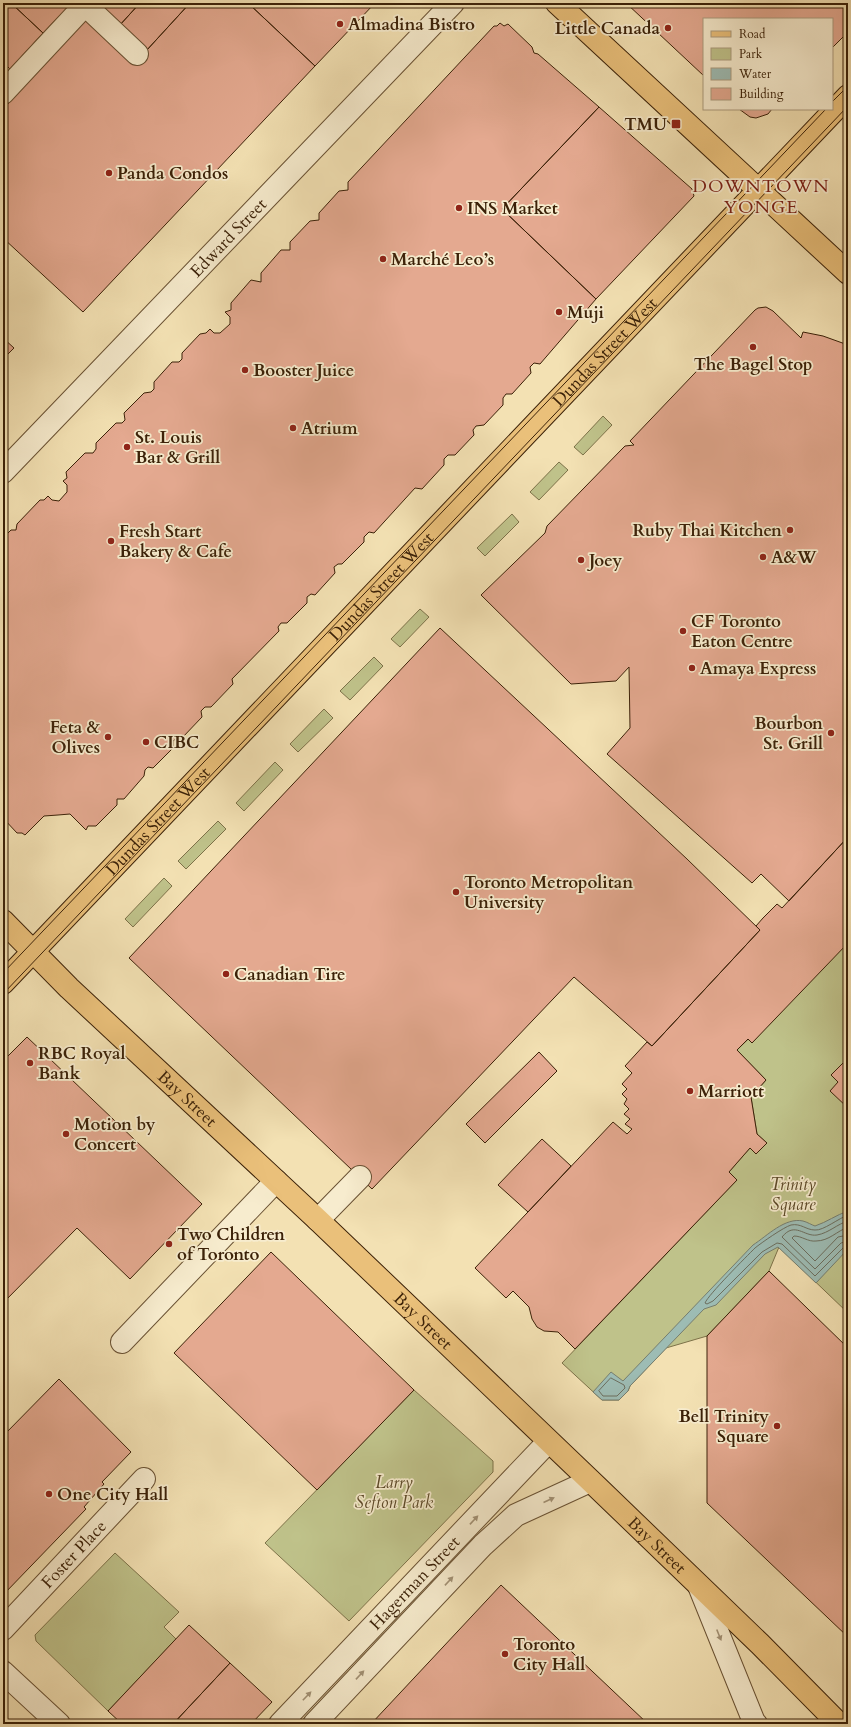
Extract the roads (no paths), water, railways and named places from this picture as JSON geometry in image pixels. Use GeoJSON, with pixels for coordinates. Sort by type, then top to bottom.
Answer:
{"type":"FeatureCollection","features":[{"type":"Feature","properties":{"kind":"main road"},"geometry":{"type":"LineString","coordinates":[[557,3],[848,273]]}},
{"type":"Feature","properties":{"kind":"main road","name":"Dundas Street West"},"geometry":{"type":"LineString","coordinates":[[3,983],[848,96]]}},
{"type":"Feature","properties":{"kind":"main road","name":"Bay Street"},"geometry":{"type":"LineString","coordinates":[[3,921],[75,993],[318,1220],[590,1481],[839,1724]]}},
{"type":"Feature","properties":{"kind":"street","name":"Edward Street"},"geometry":{"type":"LineString","coordinates":[[3,472],[453,3]]}},
{"type":"Feature","properties":{"kind":"street"},"geometry":{"type":"LineString","coordinates":[[3,93],[84,4],[137,54]]}},
{"type":"Feature","properties":{"kind":"street"},"geometry":{"type":"LineString","coordinates":[[318,1220],[360,1178]]}},
{"type":"Feature","properties":{"kind":"street"},"geometry":{"type":"LineString","coordinates":[[122,1342],[276,1181]]}},
{"type":"Feature","properties":{"kind":"street","name":"Hagerman Street"},"geometry":{"type":"LineString","coordinates":[[280,1724],[548,1442]]}},
{"type":"Feature","properties":{"kind":"street","name":"Foster Place"},"geometry":{"type":"LineString","coordinates":[[3,1628],[144,1479]]}},
{"type":"Feature","properties":{"kind":"street"},"geometry":{"type":"LineString","coordinates":[[314,1724],[483,1545],[504,1525],[516,1515],[590,1481]]}},
{"type":"Feature","properties":{"kind":"street"},"geometry":{"type":"LineString","coordinates":[[699,1586],[756,1724]]}},
{"type":"Feature","properties":{"kind":"street"},"geometry":{"type":"LineString","coordinates":[[3,1672],[59,1724]]}},
{"type":"Feature","properties":{"kind":"water"},"geometry":{"type":"Polygon","coordinates":[[[848,1211],[848,1249],[816,1283],[778,1247],[765,1254],[716,1305],[704,1309],[630,1386],[628,1391],[619,1400],[602,1400],[593,1392],[611,1372],[623,1381],[753,1245],[770,1232],[783,1224],[796,1221],[803,1221],[815,1226],[848,1211]]]}},
{"type":"Feature","properties":{"kind":"tram line"},"geometry":{"type":"LineString","coordinates":[[833,101],[848,86]]}},
{"type":"Feature","properties":{"kind":"tram line"},"geometry":{"type":"LineString","coordinates":[[3,994],[848,106]]}},
{"type":"Feature","properties":{"kind":"tram line"},"geometry":{"type":"LineString","coordinates":[[3,973],[825,110]]}},
{"type":"Feature","properties":{"kind":"place","name":"Almadina Bistro"},"geometry":{"type":"Point","coordinates":[340,24]}},
{"type":"Feature","properties":{"kind":"place","name":"Little Canada"},"geometry":{"type":"Point","coordinates":[668,28]}},
{"type":"Feature","properties":{"kind":"place","name":"TMU"},"geometry":{"type":"Point","coordinates":[676,124]}},
{"type":"Feature","properties":{"kind":"place","name":"Panda Condos"},"geometry":{"type":"Point","coordinates":[109,173]}},
{"type":"Feature","properties":{"kind":"place","name":"INS Market"},"geometry":{"type":"Point","coordinates":[459,208]}},
{"type":"Feature","properties":{"kind":"place","name":"Marché Leo’s"},"geometry":{"type":"Point","coordinates":[383,259]}},
{"type":"Feature","properties":{"kind":"place","name":"Muji"},"geometry":{"type":"Point","coordinates":[559,312]}},
{"type":"Feature","properties":{"kind":"place","name":"The Bagel Stop"},"geometry":{"type":"Point","coordinates":[753,347]}},
{"type":"Feature","properties":{"kind":"place","name":"Booster Juice"},"geometry":{"type":"Point","coordinates":[245,370]}},
{"type":"Feature","properties":{"kind":"place","name":"Atrium"},"geometry":{"type":"Point","coordinates":[293,428]}},
{"type":"Feature","properties":{"kind":"place","name":"St. Louis Bar & Grill"},"geometry":{"type":"Point","coordinates":[127,447]}},
{"type":"Feature","properties":{"kind":"place","name":"Ruby Thai Kitchen"},"geometry":{"type":"Point","coordinates":[790,530]}},
{"type":"Feature","properties":{"kind":"place","name":"Fresh Start Bakery & Cafe"},"geometry":{"type":"Point","coordinates":[111,541]}},
{"type":"Feature","properties":{"kind":"place","name":"A&W"},"geometry":{"type":"Point","coordinates":[763,557]}},
{"type":"Feature","properties":{"kind":"place","name":"Joey"},"geometry":{"type":"Point","coordinates":[581,560]}},
{"type":"Feature","properties":{"kind":"place","name":"CF Toronto Eaton Centre"},"geometry":{"type":"Point","coordinates":[683,631]}},
{"type":"Feature","properties":{"kind":"place","name":"Amaya Express"},"geometry":{"type":"Point","coordinates":[692,668]}},
{"type":"Feature","properties":{"kind":"place","name":"Bourbon St. Grill"},"geometry":{"type":"Point","coordinates":[831,733]}},
{"type":"Feature","properties":{"kind":"place","name":"Feta & Olives"},"geometry":{"type":"Point","coordinates":[108,737]}},
{"type":"Feature","properties":{"kind":"place","name":"CIBC"},"geometry":{"type":"Point","coordinates":[146,742]}},
{"type":"Feature","properties":{"kind":"place","name":"Toronto Metropolitan University"},"geometry":{"type":"Point","coordinates":[456,892]}},
{"type":"Feature","properties":{"kind":"place","name":"Canadian Tire"},"geometry":{"type":"Point","coordinates":[226,974]}},
{"type":"Feature","properties":{"kind":"place","name":"RBC Royal Bank"},"geometry":{"type":"Point","coordinates":[30,1063]}},
{"type":"Feature","properties":{"kind":"place","name":"Marriott"},"geometry":{"type":"Point","coordinates":[690,1091]}},
{"type":"Feature","properties":{"kind":"place","name":"Motion by Concert"},"geometry":{"type":"Point","coordinates":[66,1134]}},
{"type":"Feature","properties":{"kind":"place","name":"Two Children of Toronto"},"geometry":{"type":"Point","coordinates":[169,1244]}},
{"type":"Feature","properties":{"kind":"place","name":"Bell Trinity Square"},"geometry":{"type":"Point","coordinates":[777,1426]}},
{"type":"Feature","properties":{"kind":"place","name":"One City Hall"},"geometry":{"type":"Point","coordinates":[49,1494]}},
{"type":"Feature","properties":{"kind":"place","name":"Toronto City Hall"},"geometry":{"type":"Point","coordinates":[505,1654]}},
{"type":"Feature","properties":{"kind":"district","name":"DOWNTOWN YONGE"},"geometry":{"type":"Point","coordinates":[761,196]}},
{"type":"Feature","properties":{"kind":"park label","name":"Trinity Square"},"geometry":{"type":"Point","coordinates":[793,1194]}},
{"type":"Feature","properties":{"kind":"park label","name":"Larry Sefton Park"},"geometry":{"type":"Point","coordinates":[394,1492]}}]}
